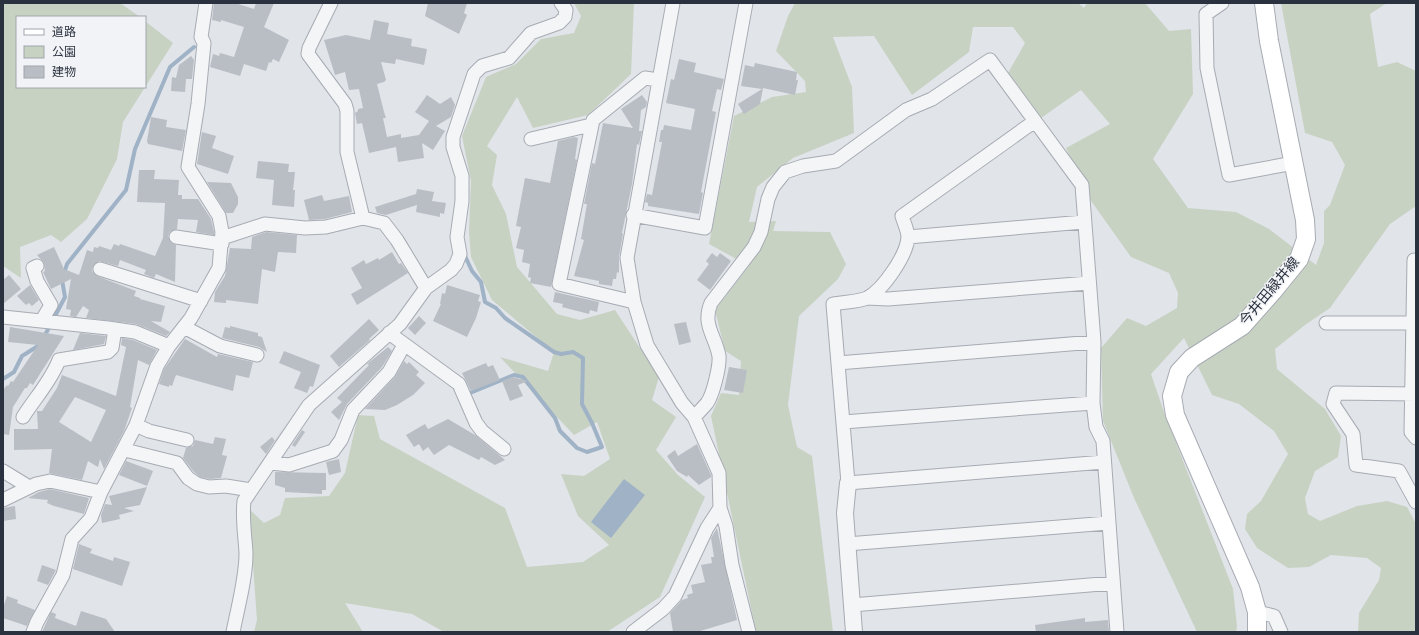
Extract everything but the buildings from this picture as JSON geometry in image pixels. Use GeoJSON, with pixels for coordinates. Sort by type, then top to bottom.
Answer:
{"type":"FeatureCollection","features":[{"type":"Feature","properties":{"kind":"main road","name":"今井田緑井線"},"geometry":{"type":"LineString","coordinates":[[1257,632],[1257,612],[1250,587],[1175,415],[1172,396],[1179,372],[1192,358],[1242,326],[1299,259],[1306,239],[1305,220],[1269,41],[1264,3]]}},
{"type":"Feature","properties":{"kind":"street"},"geometry":{"type":"LineString","coordinates":[[331,3],[309,48],[308,54],[345,104],[348,111],[347,152],[364,218]]}},
{"type":"Feature","properties":{"kind":"street"},"geometry":{"type":"LineString","coordinates":[[233,632],[245,570],[246,553],[242,518],[244,501],[308,405],[400,324],[426,288],[451,270],[456,264],[460,254],[457,237],[462,201],[462,176],[453,147],[453,137],[474,74],[482,66],[509,58],[531,33],[559,23],[565,17],[566,10],[561,3]]}},
{"type":"Feature","properties":{"kind":"street"},"geometry":{"type":"LineString","coordinates":[[673,3],[627,258],[634,302],[647,345],[682,403],[694,417],[719,473],[720,508],[726,526],[732,565],[749,632]]}},
{"type":"Feature","properties":{"kind":"street"},"geometry":{"type":"LineString","coordinates":[[634,215],[705,228],[746,3]]}},
{"type":"Feature","properties":{"kind":"street"},"geometry":{"type":"LineString","coordinates":[[1222,3],[1206,14],[1207,68],[1229,175],[1294,163]]}},
{"type":"Feature","properties":{"kind":"street"},"geometry":{"type":"LineString","coordinates":[[33,632],[63,575],[72,539],[91,518],[101,492],[136,425],[157,366],[169,346],[184,327],[201,301],[219,268],[222,241],[219,216],[188,167],[198,104],[204,43],[201,36],[205,4]]}},
{"type":"Feature","properties":{"kind":"street"},"geometry":{"type":"LineString","coordinates":[[694,417],[708,402],[718,370],[719,356],[708,324],[707,313],[712,303],[754,248],[761,232],[768,199],[773,187],[785,172],[803,166],[836,161],[906,110],[932,99],[990,60],[1082,185],[1094,342],[1093,403],[1096,427],[1103,441],[1117,632]]}},
{"type":"Feature","properties":{"kind":"street"},"geometry":{"type":"LineString","coordinates":[[634,302],[559,284],[592,120],[645,78],[658,80]]}},
{"type":"Feature","properties":{"kind":"street"},"geometry":{"type":"LineString","coordinates":[[867,298],[883,284],[895,270],[904,253],[908,237],[902,216],[1035,121]]}},
{"type":"Feature","properties":{"kind":"street"},"geometry":{"type":"LineString","coordinates":[[531,139],[591,125]]}},
{"type":"Feature","properties":{"kind":"street"},"geometry":{"type":"LineString","coordinates":[[176,237],[222,241],[265,224],[306,228],[326,227],[364,218],[384,223],[397,240],[426,288]]}},
{"type":"Feature","properties":{"kind":"street"},"geometry":{"type":"LineString","coordinates":[[908,237],[1084,222]]}},
{"type":"Feature","properties":{"kind":"street"},"geometry":{"type":"LineString","coordinates":[[1414,260],[1414,394],[1411,432],[1416,438]]}},
{"type":"Feature","properties":{"kind":"street"},"geometry":{"type":"LineString","coordinates":[[37,266],[33,268],[37,281],[51,305],[42,320]]}},
{"type":"Feature","properties":{"kind":"street"},"geometry":{"type":"LineString","coordinates":[[100,269],[201,301]]}},
{"type":"Feature","properties":{"kind":"street"},"geometry":{"type":"LineString","coordinates":[[854,632],[845,513],[848,483],[834,304],[867,298],[888,298],[1089,283]]}},
{"type":"Feature","properties":{"kind":"street"},"geometry":{"type":"LineString","coordinates":[[3,316],[135,332],[169,346]]}},
{"type":"Feature","properties":{"kind":"street"},"geometry":{"type":"LineString","coordinates":[[1326,323],[1415,323]]}},
{"type":"Feature","properties":{"kind":"street"},"geometry":{"type":"LineString","coordinates":[[184,327],[220,346],[257,355]]}},
{"type":"Feature","properties":{"kind":"street"},"geometry":{"type":"LineString","coordinates":[[23,417],[43,386],[53,376],[59,360],[108,352],[112,348],[115,329]]}},
{"type":"Feature","properties":{"kind":"street"},"geometry":{"type":"LineString","coordinates":[[389,333],[459,384],[476,423],[482,431],[504,448]]}},
{"type":"Feature","properties":{"kind":"street"},"geometry":{"type":"LineString","coordinates":[[838,364],[1094,342]]}},
{"type":"Feature","properties":{"kind":"street"},"geometry":{"type":"LineString","coordinates":[[270,463],[287,465],[326,455],[333,451],[341,440],[353,410],[389,372],[404,345]]}},
{"type":"Feature","properties":{"kind":"street"},"geometry":{"type":"LineString","coordinates":[[1414,394],[1336,393],[1333,404],[1353,434],[1356,465],[1398,471],[1415,499]]}},
{"type":"Feature","properties":{"kind":"street"},"geometry":{"type":"LineString","coordinates":[[843,422],[1093,403]]}},
{"type":"Feature","properties":{"kind":"street"},"geometry":{"type":"LineString","coordinates":[[136,425],[149,431],[187,440]]}},
{"type":"Feature","properties":{"kind":"street"},"geometry":{"type":"LineString","coordinates":[[124,448],[129,451],[177,463],[188,478],[197,484],[209,487],[226,486],[251,490]]}},
{"type":"Feature","properties":{"kind":"street"},"geometry":{"type":"LineString","coordinates":[[848,483],[1104,462]]}},
{"type":"Feature","properties":{"kind":"street"},"geometry":{"type":"LineString","coordinates":[[3,471],[29,487]]}},
{"type":"Feature","properties":{"kind":"street"},"geometry":{"type":"LineString","coordinates":[[3,500],[29,487],[50,481],[101,492]]}},
{"type":"Feature","properties":{"kind":"street"},"geometry":{"type":"LineString","coordinates":[[632,632],[663,609],[675,596],[707,528],[720,508]]}},
{"type":"Feature","properties":{"kind":"street"},"geometry":{"type":"LineString","coordinates":[[847,544],[1108,523]]}},
{"type":"Feature","properties":{"kind":"street"},"geometry":{"type":"LineString","coordinates":[[852,605],[1113,582]]}},
{"type":"Feature","properties":{"kind":"street"},"geometry":{"type":"LineString","coordinates":[[1257,612],[1274,616],[1281,632]]}},
{"type":"Feature","properties":{"kind":"green space"},"geometry":{"type":"Polygon","coordinates":[[[3,3],[120,3],[139,16],[16,16],[16,88],[145,88],[123,122],[117,159],[87,219],[61,242],[51,235],[20,247],[21,278],[3,266],[3,3]]]}},
{"type":"Feature","properties":{"kind":"green space"},"geometry":{"type":"Polygon","coordinates":[[[574,3],[634,3],[631,74],[588,115],[533,128],[517,97],[487,146],[497,155],[492,185],[506,214],[517,267],[557,314],[580,320],[615,310],[659,377],[652,400],[676,417],[656,450],[678,475],[705,497],[660,597],[607,632],[444,632],[412,614],[345,603],[363,632],[254,632],[257,620],[249,509],[264,523],[280,515],[285,498],[329,496],[345,473],[358,415],[374,416],[380,439],[505,508],[527,567],[583,562],[609,545],[578,516],[561,474],[584,476],[610,459],[597,422],[574,435],[500,357],[548,371],[554,352],[492,300],[471,257],[469,232],[471,181],[462,136],[486,77],[516,64],[541,39],[574,33],[581,16],[574,3]]]}},
{"type":"Feature","properties":{"kind":"green space"},"geometry":{"type":"Polygon","coordinates":[[[795,3],[1078,3],[1084,8],[1087,3],[1145,3],[1169,31],[1191,29],[1193,94],[1153,159],[1188,208],[1236,212],[1269,229],[1316,265],[1324,243],[1324,211],[1330,205],[1345,165],[1332,142],[1305,133],[1281,3],[1387,3],[1370,14],[1378,67],[1397,62],[1416,71],[1416,206],[1390,224],[1330,308],[1305,325],[1275,349],[1277,369],[1325,409],[1341,436],[1338,457],[1315,471],[1305,498],[1308,514],[1320,521],[1357,506],[1387,501],[1407,507],[1416,524],[1416,632],[1358,632],[1359,613],[1379,580],[1381,568],[1367,558],[1331,555],[1309,567],[1288,568],[1257,548],[1245,529],[1247,514],[1261,501],[1288,454],[1274,431],[1239,404],[1212,395],[1184,338],[1151,374],[1164,412],[1233,589],[1237,626],[1236,632],[1197,632],[1134,498],[1103,421],[1101,348],[1127,318],[1146,326],[1177,308],[1178,293],[1169,273],[1131,257],[1089,198],[1066,148],[1110,124],[1081,90],[1041,118],[1008,73],[1025,43],[1013,27],[973,27],[969,52],[912,95],[874,36],[833,37],[852,87],[854,133],[793,158],[757,187],[749,222],[776,221],[773,231],[830,232],[846,264],[838,279],[799,316],[788,405],[797,447],[812,456],[833,632],[756,632],[711,416],[721,393],[739,395],[741,361],[725,351],[715,310],[749,266],[709,244],[734,116],[772,97],[806,92],[805,81],[776,51],[788,16],[795,3]]]}},
{"type":"Feature","properties":{"kind":"green space"},"geometry":{"type":"Polygon","coordinates":[[[146,22],[173,43],[146,86],[146,22]]]}},
{"type":"Feature","properties":{"kind":"water"},"geometry":{"type":"Polygon","coordinates":[[[624,479],[645,495],[611,538],[591,522],[624,479]]]}},
{"type":"Feature","properties":{"kind":"waterway"},"geometry":{"type":"LineString","coordinates":[[44,337],[65,297],[62,280],[67,264],[126,190],[135,149],[170,67],[194,47]]}},
{"type":"Feature","properties":{"kind":"waterway"},"geometry":{"type":"LineString","coordinates":[[464,254],[472,271],[481,282],[485,302],[496,308],[505,318],[554,352],[561,354],[573,352],[583,358],[582,404],[602,447],[587,452],[577,448],[560,431],[555,418],[523,377],[514,375],[470,393]]}},
{"type":"Feature","properties":{"kind":"waterway"},"geometry":{"type":"LineString","coordinates":[[3,379],[14,372],[22,356],[38,346]]}}]}
